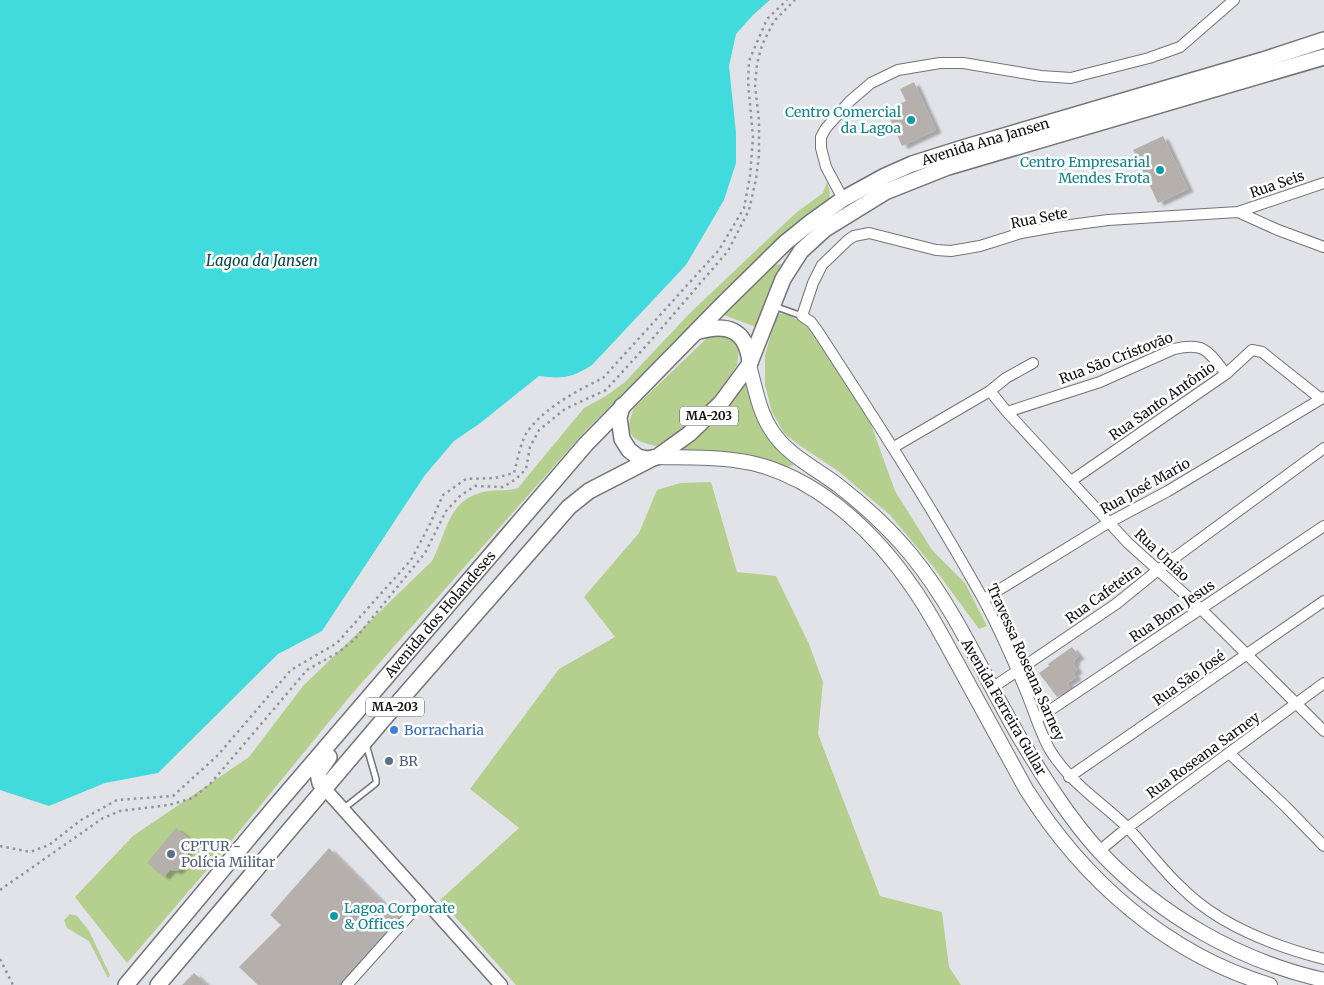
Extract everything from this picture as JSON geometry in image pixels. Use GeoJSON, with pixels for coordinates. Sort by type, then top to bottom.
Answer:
{"type":"FeatureCollection","features":[{"type":"Feature","properties":{"kind":"main road","name":"Avenida Ana Jansen"},"geometry":{"type":"LineString","coordinates":[[695,332],[811,222],[843,200],[885,176],[912,164],[966,146],[1263,60],[1324,40]]}},
{"type":"Feature","properties":{"kind":"main road","name":"Avenida Ana Jansen"},"geometry":{"type":"LineString","coordinates":[[749,364],[783,279],[801,251],[824,229],[886,192],[930,173],[964,162],[1324,57]]}},
{"type":"Feature","properties":{"kind":"main road"},"geometry":{"type":"LineString","coordinates":[[695,332],[717,327],[734,331],[746,343],[749,364]]}},
{"type":"Feature","properties":{"kind":"main road","name":"MA-203"},"geometry":{"type":"LineString","coordinates":[[622,406],[695,332]]}},
{"type":"Feature","properties":{"kind":"main road","name":"MA-203"},"geometry":{"type":"LineString","coordinates":[[656,457],[689,434],[707,418],[721,403],[749,364]]}},
{"type":"Feature","properties":{"kind":"main road","name":"Avenida Ferreira Gullar"},"geometry":{"type":"LineString","coordinates":[[749,364],[766,422],[776,438],[789,450],[863,505],[899,540],[925,572],[1045,779],[1099,851],[1147,895],[1206,935],[1235,950],[1276,966],[1324,980]]}},
{"type":"Feature","properties":{"kind":"main road"},"geometry":{"type":"LineString","coordinates":[[622,406],[620,432],[625,445],[638,457],[648,459],[656,457]]}},
{"type":"Feature","properties":{"kind":"main road","name":"Avenida dos Holandeses"},"geometry":{"type":"LineString","coordinates":[[126,985],[274,808],[586,444],[622,406]]}},
{"type":"Feature","properties":{"kind":"main road","name":"Avenida Ferreira Gullar"},"geometry":{"type":"LineString","coordinates":[[656,457],[736,460],[762,466],[796,480],[834,503],[850,516],[877,542],[909,582],[931,617],[1030,796],[1079,860],[1103,886],[1152,927],[1172,940],[1251,982],[1270,985]]}},
{"type":"Feature","properties":{"kind":"main road","name":"Avenida dos Holandeses"},"geometry":{"type":"LineString","coordinates":[[158,985],[575,501],[589,491],[656,457]]}},
{"type":"Feature","properties":{"kind":"main road"},"geometry":{"type":"LineString","coordinates":[[325,790],[318,778],[320,768],[452,614],[461,590]]}},
{"type":"Feature","properties":{"kind":"main road"},"geometry":{"type":"LineString","coordinates":[[966,680],[982,669]]}},
{"type":"Feature","properties":{"kind":"street"},"geometry":{"type":"LineString","coordinates":[[843,200],[826,167],[821,148],[821,137],[826,128],[850,101],[871,83],[898,70],[940,62],[963,63],[1041,76],[1071,78],[1149,58],[1180,47],[1234,0]]}},
{"type":"Feature","properties":{"kind":"street","name":"Rua Seis"},"geometry":{"type":"LineString","coordinates":[[1238,212],[1324,183]]}},
{"type":"Feature","properties":{"kind":"street","name":"Rua Sete"},"geometry":{"type":"LineString","coordinates":[[802,316],[812,283],[822,265],[848,240],[861,234],[869,233],[936,250],[951,251],[980,246],[1021,233],[1055,227],[1108,220],[1238,212],[1278,230],[1324,247]]}},
{"type":"Feature","properties":{"kind":"street","name":"Travessa Roseana Sarney"},"geometry":{"type":"LineString","coordinates":[[802,316],[811,322],[817,330],[894,447],[984,599],[1050,750],[1069,777],[1127,828],[1182,889],[1209,910],[1254,935],[1288,950],[1324,959]]}},
{"type":"Feature","properties":{"kind":"street","name":"Rua São Cristovão"},"geometry":{"type":"LineString","coordinates":[[1006,412],[1100,382],[1174,349],[1192,345],[1203,348],[1226,374]]}},
{"type":"Feature","properties":{"kind":"street","name":"Rua Santo Antônio"},"geometry":{"type":"LineString","coordinates":[[1071,481],[1226,374],[1252,350],[1260,351],[1268,356],[1323,398]]}},
{"type":"Feature","properties":{"kind":"street"},"geometry":{"type":"LineString","coordinates":[[894,447],[990,391],[1006,378],[1033,363]]}},
{"type":"Feature","properties":{"kind":"street","name":"Rua União"},"geometry":{"type":"LineString","coordinates":[[990,391],[1006,412],[1108,523],[1200,608],[1324,731]]}},
{"type":"Feature","properties":{"kind":"street","name":"Rua José Mario"},"geometry":{"type":"LineString","coordinates":[[984,599],[1108,523],[1168,491],[1323,398]]}},
{"type":"Feature","properties":{"kind":"street","name":"Rua Cafeteira"},"geometry":{"type":"LineString","coordinates":[[992,688],[1116,604],[1158,570],[1324,448]]}},
{"type":"Feature","properties":{"kind":"street","name":"Rua Bom Jesus"},"geometry":{"type":"LineString","coordinates":[[1037,719],[1324,526]]}},
{"type":"Feature","properties":{"kind":"street","name":"Rua São José"},"geometry":{"type":"LineString","coordinates":[[1069,777],[1324,601]]}},
{"type":"Feature","properties":{"kind":"street","name":"Rua Roseana Sarney"},"geometry":{"type":"LineString","coordinates":[[1099,851],[1127,828],[1324,683]]}},
{"type":"Feature","properties":{"kind":"street"},"geometry":{"type":"LineString","coordinates":[[1228,753],[1285,806],[1324,846]]}},
{"type":"Feature","properties":{"kind":"street"},"geometry":{"type":"LineString","coordinates":[[325,790],[501,985]]}},
{"type":"Feature","properties":{"kind":"street"},"geometry":{"type":"LineString","coordinates":[[347,985],[424,899]]}},
{"type":"Feature","properties":{"kind":"lane"},"geometry":{"type":"LineString","coordinates":[[772,306],[802,316]]}},
{"type":"Feature","properties":{"kind":"lane"},"geometry":{"type":"LineString","coordinates":[[343,809],[376,783],[366,743]]}},
{"type":"Feature","properties":{"kind":"path"},"geometry":{"type":"LineString","coordinates":[[0,846],[30,852],[50,845],[81,820],[117,800],[173,796],[217,756],[291,670],[337,642],[360,618],[411,560],[443,495],[466,479],[495,478],[514,473],[526,433],[550,409],[580,389],[603,378],[719,250],[744,208],[750,176],[753,138],[748,82],[749,60],[768,19],[787,0]]}},
{"type":"Feature","properties":{"kind":"path"},"geometry":{"type":"LineString","coordinates":[[0,890],[103,818],[120,811],[169,805],[193,798],[211,783],[307,670],[339,652],[355,638],[426,553],[446,511],[460,496],[475,486],[503,487],[516,479],[526,469],[530,447],[539,430],[565,409],[606,390],[654,337],[728,250],[749,210],[759,155],[759,121],[755,85],[757,64],[762,45],[774,22],[795,0]]}},
{"type":"Feature","properties":{"kind":"path"},"geometry":{"type":"LineString","coordinates":[[0,958],[13,985]]}},
{"type":"Feature","properties":{"kind":"green space"},"geometry":{"type":"Polygon","coordinates":[[[827,182],[830,192],[829,201],[755,264],[587,429],[351,695],[219,856],[127,963],[75,897],[133,836],[249,757],[303,686],[432,561],[450,519],[462,503],[471,496],[483,492],[518,488],[584,408],[606,396],[625,382],[690,313],[797,212],[823,193],[827,182]]]}},
{"type":"Feature","properties":{"kind":"green space"},"geometry":{"type":"Polygon","coordinates":[[[782,264],[756,327],[721,314],[771,265],[782,264]]]}},
{"type":"Feature","properties":{"kind":"green space"},"geometry":{"type":"Polygon","coordinates":[[[777,313],[789,315],[809,327],[868,416],[895,491],[932,550],[965,583],[987,626],[979,629],[932,565],[890,515],[838,471],[784,433],[772,412],[765,385],[765,355],[777,313]]]}},
{"type":"Feature","properties":{"kind":"green space"},"geometry":{"type":"Polygon","coordinates":[[[722,335],[732,339],[739,350],[737,365],[715,397],[689,424],[657,446],[635,439],[629,424],[634,408],[708,337],[722,335]]]}},
{"type":"Feature","properties":{"kind":"green space"},"geometry":{"type":"Polygon","coordinates":[[[747,381],[753,407],[762,428],[775,446],[794,465],[784,468],[758,459],[734,454],[682,452],[681,448],[717,417],[747,381]]]}},
{"type":"Feature","properties":{"kind":"green space"},"geometry":{"type":"Polygon","coordinates":[[[711,482],[737,572],[776,576],[809,644],[823,682],[818,734],[880,896],[942,912],[949,967],[961,985],[516,985],[440,900],[519,828],[470,789],[559,669],[615,637],[584,597],[639,533],[657,490],[680,483],[711,482]]]}},
{"type":"Feature","properties":{"kind":"green space"},"geometry":{"type":"Polygon","coordinates":[[[70,914],[77,916],[88,929],[110,975],[108,978],[89,941],[67,928],[64,920],[70,914]]]}},
{"type":"Feature","properties":{"kind":"water","name":"Lagoa da Jansen"},"geometry":{"type":"Polygon","coordinates":[[[0,0],[770,0],[736,34],[729,66],[736,133],[736,163],[724,200],[686,265],[592,365],[573,375],[539,376],[479,424],[454,441],[425,475],[322,631],[278,654],[158,773],[105,783],[49,806],[0,790],[0,0]]]}},
{"type":"Feature","properties":{"kind":"building","name":"Centro Comercial da Lagoa"},"geometry":{"type":"Polygon","coordinates":[[[914,82],[936,130],[902,146],[886,110],[906,101],[900,89],[914,82]]]}},
{"type":"Feature","properties":{"kind":"building","name":"Centro Empresarial Mendes Frota"},"geometry":{"type":"Polygon","coordinates":[[[1163,136],[1188,189],[1158,203],[1133,150],[1163,136]]]}},
{"type":"Feature","properties":{"kind":"building"},"geometry":{"type":"Polygon","coordinates":[[[1072,647],[1079,656],[1074,660],[1073,664],[1077,670],[1073,673],[1076,677],[1067,683],[1070,688],[1057,697],[1039,673],[1072,647]]]}},
{"type":"Feature","properties":{"kind":"building","name":"CPTUR - Polícia Militar"},"geometry":{"type":"Polygon","coordinates":[[[176,828],[193,842],[186,850],[188,858],[178,871],[170,870],[164,877],[147,863],[176,828]]]}},
{"type":"Feature","properties":{"kind":"building","name":"Lagoa Corporate & Offices"},"geometry":{"type":"Polygon","coordinates":[[[329,848],[398,918],[337,985],[258,985],[239,967],[281,925],[270,915],[329,848]]]}},
{"type":"Feature","properties":{"kind":"building"},"geometry":{"type":"Polygon","coordinates":[[[194,973],[207,985],[182,985],[194,973]]]}},
{"type":"Feature","properties":{"kind":"place","name":"Centro Comercial da Lagoa"},"geometry":{"type":"Point","coordinates":[911,120]}},
{"type":"Feature","properties":{"kind":"place","name":"Centro Empresarial Mendes Frota"},"geometry":{"type":"Point","coordinates":[1160,170]}},
{"type":"Feature","properties":{"kind":"place","name":"Borracharia"},"geometry":{"type":"Point","coordinates":[394,730]}},
{"type":"Feature","properties":{"kind":"place","name":"BR"},"geometry":{"type":"Point","coordinates":[389,761]}},
{"type":"Feature","properties":{"kind":"place","name":"CPTUR - Polícia Militar"},"geometry":{"type":"Point","coordinates":[171,854]}},
{"type":"Feature","properties":{"kind":"place","name":"Lagoa Corporate & Offices"},"geometry":{"type":"Point","coordinates":[334,916]}}]}
